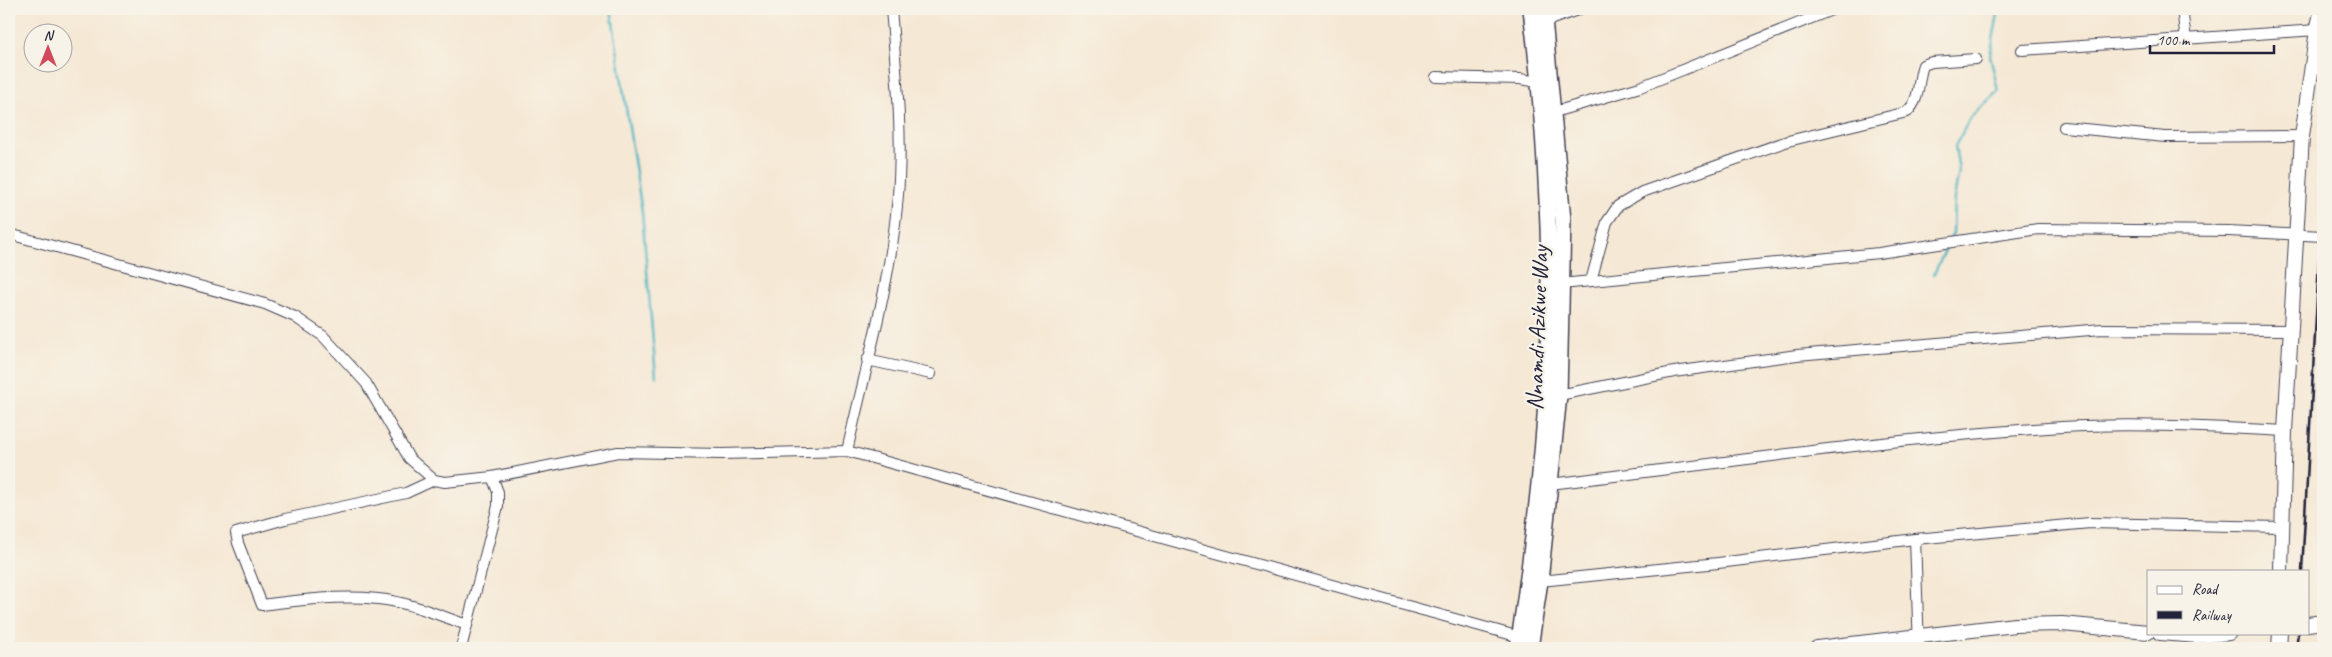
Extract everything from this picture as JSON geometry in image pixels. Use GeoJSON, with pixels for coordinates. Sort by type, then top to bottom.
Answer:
{"type":"FeatureCollection","features":[{"type":"Feature","properties":{"kind":"highway","name":"Nnamdi Azikwe Way"},"geometry":{"type":"LineString","coordinates":[[1523,645],[1547,386],[1549,302],[1539,82],[1532,9]]}},
{"type":"Feature","properties":{"kind":"highway","name":"Nnamdi Azikwe Way"},"geometry":{"type":"LineString","coordinates":[[1523,645],[1540,581],[1559,395],[1563,220],[1544,15]]}},
{"type":"Feature","properties":{"kind":"main road"},"geometry":{"type":"LineString","coordinates":[[2281,570],[2285,431],[2302,136],[2317,30],[2322,9]]}},
{"type":"Feature","properties":{"kind":"main road"},"geometry":{"type":"LineString","coordinates":[[2310,624],[2323,622]]}},
{"type":"Feature","properties":{"kind":"main road"},"geometry":{"type":"LineString","coordinates":[[1816,648],[1919,642],[2015,625],[2062,624],[2147,632]]}},
{"type":"Feature","properties":{"kind":"main road"},"geometry":{"type":"LineString","coordinates":[[2173,634],[2198,636],[2219,634]]}},
{"type":"Feature","properties":{"kind":"main road"},"geometry":{"type":"LineString","coordinates":[[2279,648],[2280,634]]}},
{"type":"Feature","properties":{"kind":"street"},"geometry":{"type":"LineString","coordinates":[[847,451],[892,252],[898,193],[900,117],[891,9]]}},
{"type":"Feature","properties":{"kind":"street"},"geometry":{"type":"LineString","coordinates":[[1544,15],[1580,9]]}},
{"type":"Feature","properties":{"kind":"street"},"geometry":{"type":"LineString","coordinates":[[1554,112],[1640,87],[1834,9]]}},
{"type":"Feature","properties":{"kind":"street"},"geometry":{"type":"LineString","coordinates":[[2182,9],[2186,40]]}},
{"type":"Feature","properties":{"kind":"street"},"geometry":{"type":"LineString","coordinates":[[2022,50],[2317,30]]}},
{"type":"Feature","properties":{"kind":"street"},"geometry":{"type":"LineString","coordinates":[[1591,281],[1607,222],[1618,206],[1642,192],[1788,141],[1907,112],[1914,105],[1917,98],[1923,65],[1932,62],[1976,58]]}},
{"type":"Feature","properties":{"kind":"street"},"geometry":{"type":"LineString","coordinates":[[1436,78],[1520,79],[1539,82]]}},
{"type":"Feature","properties":{"kind":"street"},"geometry":{"type":"LineString","coordinates":[[2064,127],[2165,137],[2302,136]]}},
{"type":"Feature","properties":{"kind":"street"},"geometry":{"type":"LineString","coordinates":[[1561,284],[1879,253],[2038,229],[2229,231],[2323,236]]}},
{"type":"Feature","properties":{"kind":"street"},"geometry":{"type":"LineString","coordinates":[[9,234],[265,304],[295,318],[323,336],[366,383],[409,458],[434,480],[445,482],[492,477],[618,452],[722,454],[847,451],[1523,645]]}},
{"type":"Feature","properties":{"kind":"street"},"geometry":{"type":"LineString","coordinates":[[1559,395],[1674,372],[1796,355],[2102,329],[2290,330]]}},
{"type":"Feature","properties":{"kind":"street"},"geometry":{"type":"LineString","coordinates":[[867,360],[931,374]]}},
{"type":"Feature","properties":{"kind":"street"},"geometry":{"type":"LineString","coordinates":[[1550,484],[1829,449],[2063,427],[2206,426],[2285,431]]}},
{"type":"Feature","properties":{"kind":"street"},"geometry":{"type":"LineString","coordinates":[[462,648],[498,506],[498,492],[492,477]]}},
{"type":"Feature","properties":{"kind":"street"},"geometry":{"type":"LineString","coordinates":[[434,480],[406,493],[285,519],[244,530],[236,533],[238,543],[262,605],[338,597],[380,599],[418,608],[467,625]]}},
{"type":"Feature","properties":{"kind":"street"},"geometry":{"type":"LineString","coordinates":[[1540,581],[1718,563],[1914,539],[2090,523],[2281,527]]}},
{"type":"Feature","properties":{"kind":"street"},"geometry":{"type":"LineString","coordinates":[[1914,539],[1919,642]]}},
{"type":"Feature","properties":{"kind":"waterway"},"geometry":{"type":"LineString","coordinates":[[611,9],[642,212],[656,377]]}},
{"type":"Feature","properties":{"kind":"waterway"},"geometry":{"type":"LineString","coordinates":[[1950,239],[1953,234],[1954,198],[1959,171],[1955,146],[1971,117],[1998,91],[1990,55],[1999,9]]}},
{"type":"Feature","properties":{"kind":"waterway"},"geometry":{"type":"LineString","coordinates":[[1934,274],[1947,246]]}},
{"type":"Feature","properties":{"kind":"railway"},"geometry":{"type":"LineString","coordinates":[[2302,570],[2323,189]]}},
{"type":"Feature","properties":{"kind":"railway"},"geometry":{"type":"LineString","coordinates":[[2296,648],[2298,634]]}}]}
